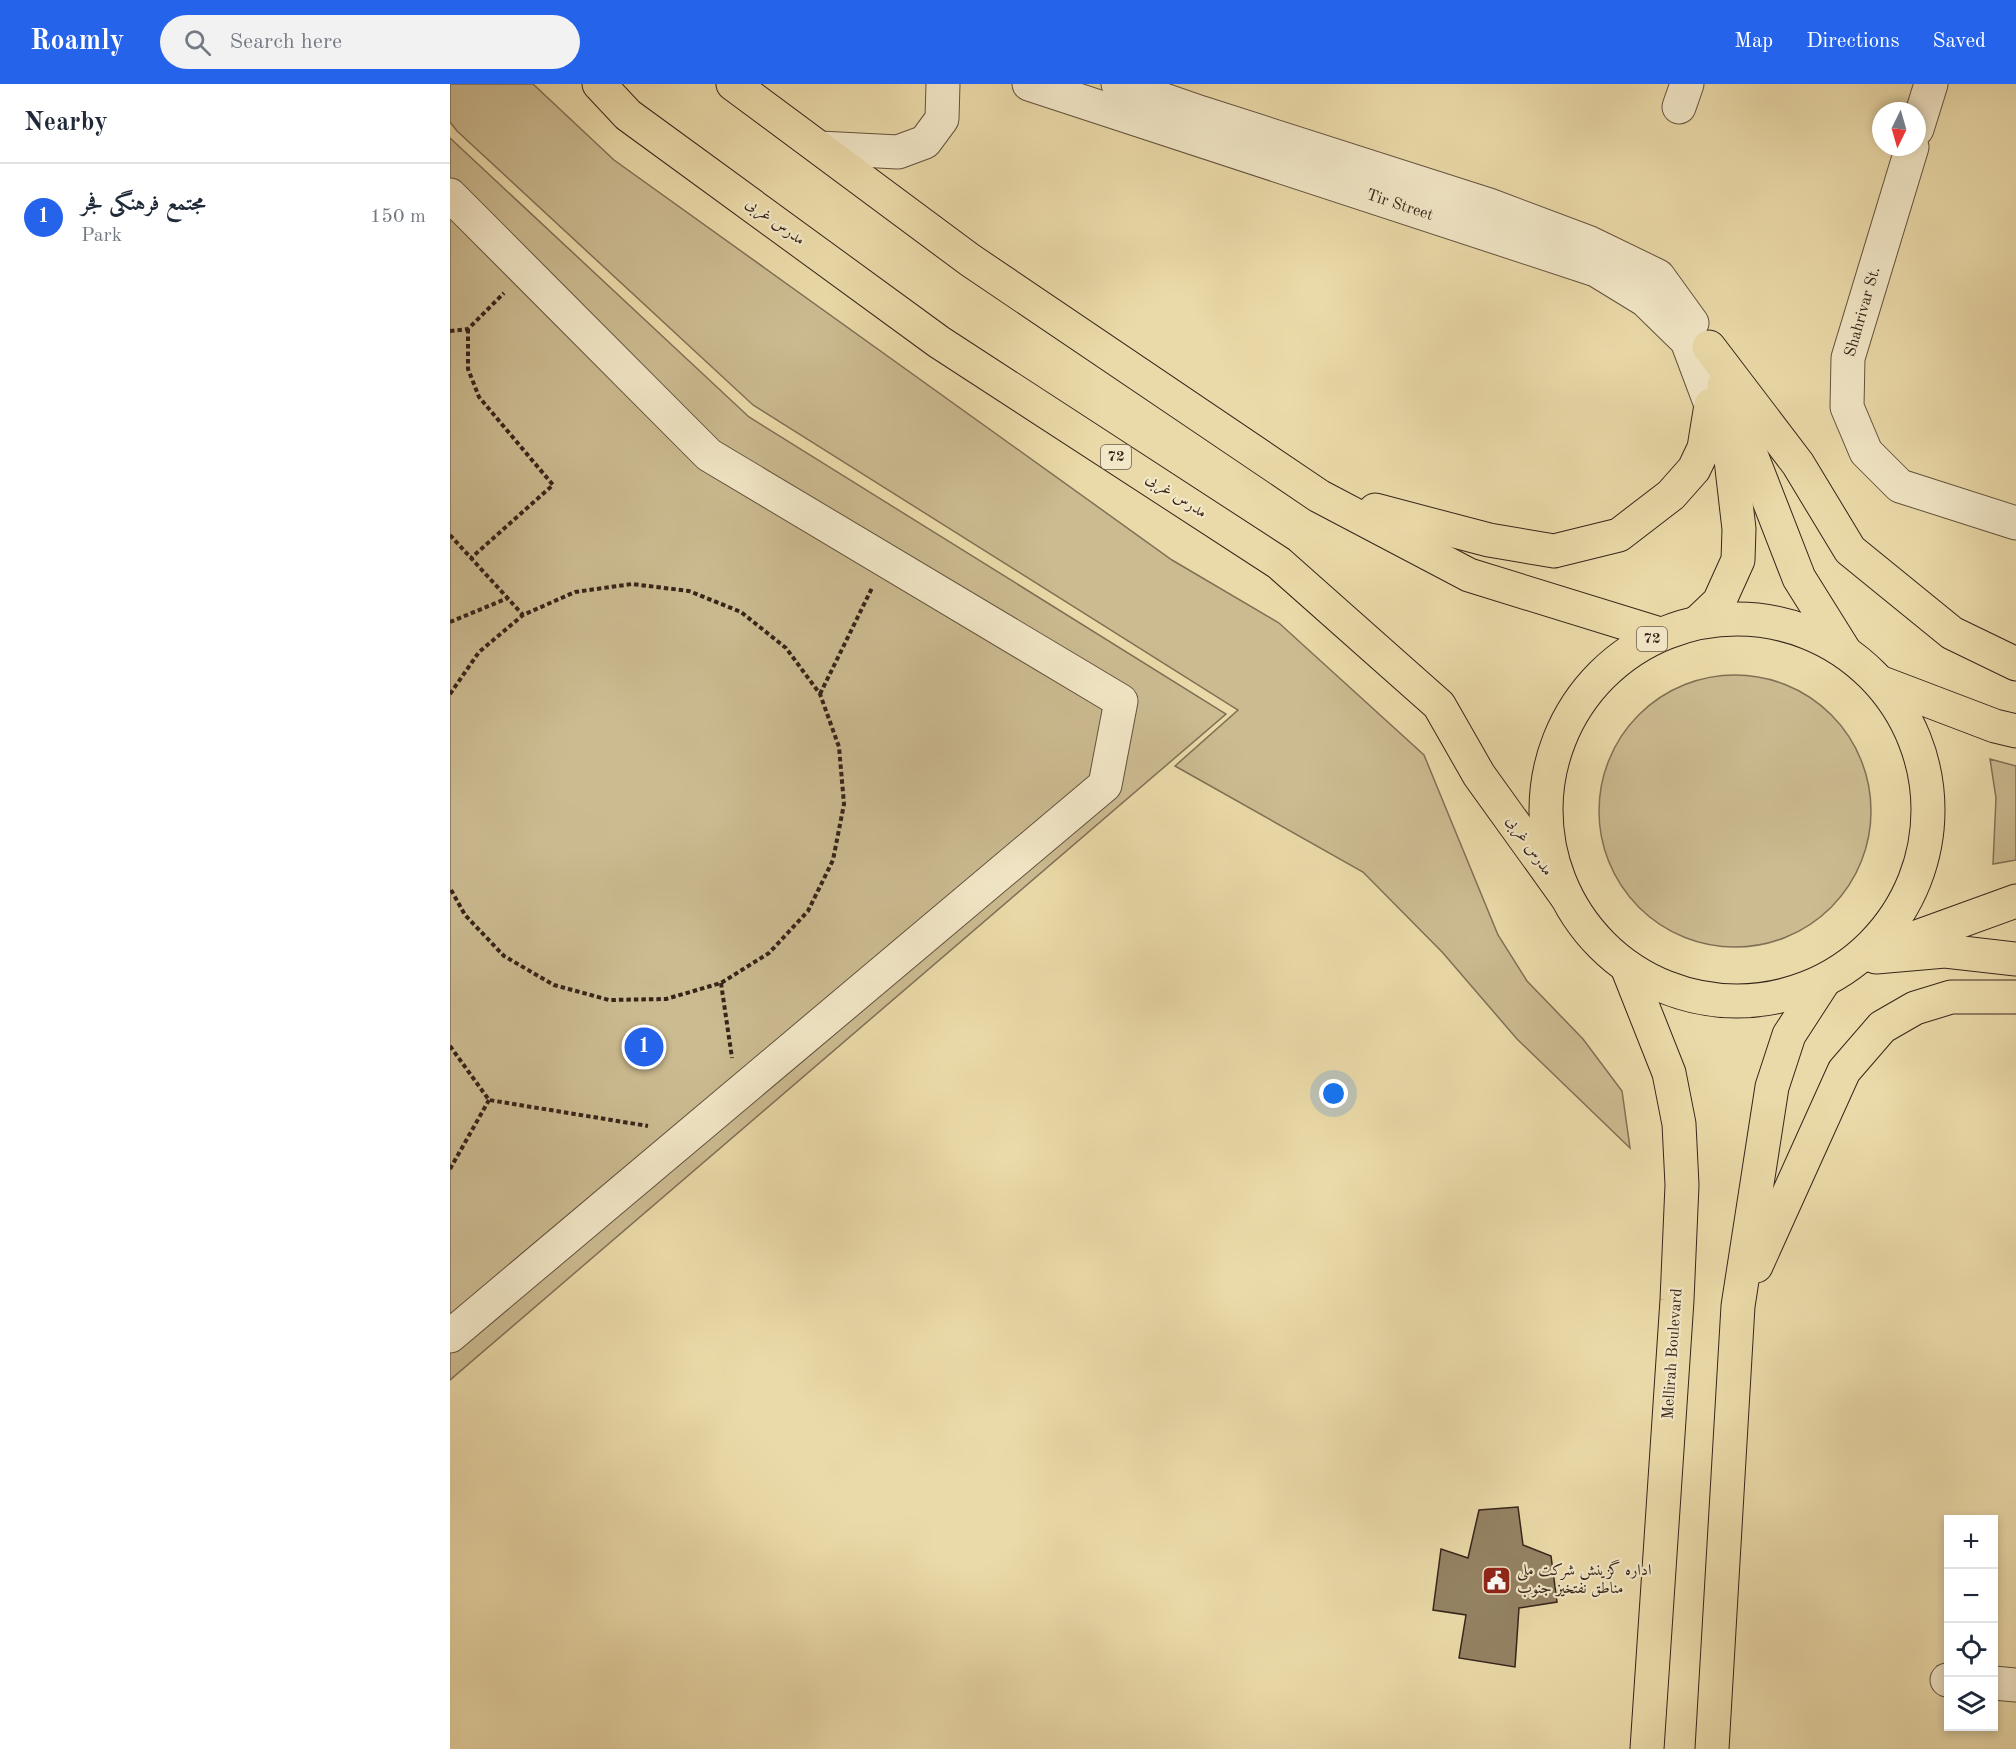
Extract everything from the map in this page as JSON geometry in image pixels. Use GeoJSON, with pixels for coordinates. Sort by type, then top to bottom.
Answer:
{"type":"FeatureCollection","features":[{"type":"Feature","properties":{"kind":"main road","name":"مدرس غربی"},"geometry":{"type":"LineString","coordinates":[[599,84],[628,115],[939,342],[1279,563],[1439,705],[1479,775],[1566,896]]}},
{"type":"Feature","properties":{"kind":"main road","name":"72"},"geometry":{"type":"LineString","coordinates":[[733,84],[970,260],[1319,496],[1469,575],[1660,634]]}},
{"type":"Feature","properties":{"kind":"main road"},"geometry":{"type":"LineString","coordinates":[[1709,347],[1799,578],[1844,650]]}},
{"type":"Feature","properties":{"kind":"main road"},"geometry":{"type":"LineString","coordinates":[[1709,347],[1798,464],[1850,550],[1952,633],[2016,664]]}},
{"type":"Feature","properties":{"kind":"main road"},"geometry":{"type":"LineString","coordinates":[[1319,496],[1489,540],[1554,551],[1618,535],[1671,495],[1694,469],[1704,448],[1712,405]]}},
{"type":"Feature","properties":{"kind":"main road"},"geometry":{"type":"LineString","coordinates":[[1698,622],[1719,602],[1738,560],[1739,530],[1730,451],[1712,405]]}},
{"type":"Feature","properties":{"kind":"main road","name":"72"},"geometry":{"type":"LineString","coordinates":[[1860,958],[1895,921],[1918,875],[1930,825],[1927,774],[1910,725],[1882,683],[1844,650],[1798,628],[1758,620],[1698,622],[1660,634],[1622,656],[1589,687],[1565,724],[1550,766],[1545,810],[1550,855],[1566,896],[1592,936],[1627,967],[1673,990],[1724,1001],[1775,998],[1824,981],[1860,958],[2016,901]]}},
{"type":"Feature","properties":{"kind":"main road","name":"72"},"geometry":{"type":"LineString","coordinates":[[1882,683],[1995,726],[2016,731]]}},
{"type":"Feature","properties":{"kind":"main road"},"geometry":{"type":"LineString","coordinates":[[1860,958],[1945,951],[2016,959]]}},
{"type":"Feature","properties":{"kind":"main road","name":"Mellirah Boulevard"},"geometry":{"type":"LineString","coordinates":[[1627,967],[1669,1073],[1679,1124],[1682,1185],[1677,1300],[1647,1749]]}},
{"type":"Feature","properties":{"kind":"main road"},"geometry":{"type":"LineString","coordinates":[[1713,1749],[1738,1306],[1772,1087],[1789,1035],[1824,981]]}},
{"type":"Feature","properties":{"kind":"main road"},"geometry":{"type":"LineString","coordinates":[[1738,1306],[1844,1071],[1882,1027],[1915,1008],[1951,997],[2016,997]]}},
{"type":"Feature","properties":{"kind":"street"},"geometry":{"type":"LineString","coordinates":[[820,148],[898,152],[925,142],[942,119],[943,84]]}},
{"type":"Feature","properties":{"kind":"street","name":"Tir Street"},"geometry":{"type":"LineString","coordinates":[[1029,84],[1596,270],[1645,300],[1687,341],[1712,405]]}},
{"type":"Feature","properties":{"kind":"street","name":"Tir Street"},"geometry":{"type":"LineString","coordinates":[[1118,84],[1489,205],[1590,243],[1658,276],[1709,347]]}},
{"type":"Feature","properties":{"kind":"street"},"geometry":{"type":"LineString","coordinates":[[1925,102],[1931,84]]}},
{"type":"Feature","properties":{"kind":"street","name":"Shahrivar St."},"geometry":{"type":"LineString","coordinates":[[1909,156],[1848,358],[1847,407],[1866,452],[1900,486],[2016,523]]}},
{"type":"Feature","properties":{"kind":"street"},"geometry":{"type":"LineString","coordinates":[[450,195],[709,455],[1122,701],[1105,785],[450,1336]]}},
{"type":"Feature","properties":{"kind":"street"},"geometry":{"type":"LineString","coordinates":[[1998,1683],[2016,1685]]}},
{"type":"Feature","properties":{"kind":"path"},"geometry":{"type":"LineString","coordinates":[[450,331],[468,329],[526,272]]}},
{"type":"Feature","properties":{"kind":"path"},"geometry":{"type":"LineString","coordinates":[[468,329],[468,369],[479,397],[553,485],[471,558]]}},
{"type":"Feature","properties":{"kind":"path"},"geometry":{"type":"LineString","coordinates":[[450,535],[523,615]]}},
{"type":"Feature","properties":{"kind":"path"},"geometry":{"type":"LineString","coordinates":[[820,694],[886,561]]}},
{"type":"Feature","properties":{"kind":"path"},"geometry":{"type":"LineString","coordinates":[[450,694],[479,652],[523,615],[575,592],[632,584],[689,591],[741,612],[786,648],[820,694],[839,747],[844,804],[833,860],[808,910],[769,953],[721,983],[666,999],[609,1000],[554,985],[504,956],[465,915],[450,888]]}},
{"type":"Feature","properties":{"kind":"path"},"geometry":{"type":"LineString","coordinates":[[450,622],[508,598]]}},
{"type":"Feature","properties":{"kind":"path"},"geometry":{"type":"LineString","coordinates":[[721,983],[737,1094]]}},
{"type":"Feature","properties":{"kind":"path"},"geometry":{"type":"LineString","coordinates":[[450,1046],[489,1100],[691,1133]]}},
{"type":"Feature","properties":{"kind":"path"},"geometry":{"type":"LineString","coordinates":[[450,1169],[489,1100]]}},
{"type":"Feature","properties":{"kind":"shaded area"},"geometry":{"type":"Polygon","coordinates":[[[450,84],[533,84],[614,160],[1172,560],[1279,623],[1424,755],[1498,935],[1527,981],[1583,1039],[1622,1091],[1630,1148],[1517,1039],[1443,953],[1363,872],[1175,766],[1238,710],[753,405],[457,131],[450,122],[450,84]]]}},
{"type":"Feature","properties":{"kind":"shaded area"},"geometry":{"type":"Polygon","coordinates":[[[450,138],[749,417],[1226,714],[450,1380],[450,138]]]}},
{"type":"Feature","properties":{"kind":"shaded area"},"geometry":{"type":"Polygon","coordinates":[[[1735,675],[1762,678],[1787,685],[1811,698],[1831,715],[1848,735],[1861,759],[1868,784],[1871,811],[1868,838],[1861,863],[1848,887],[1831,907],[1811,924],[1787,937],[1762,944],[1735,947],[1708,944],[1683,937],[1659,924],[1639,907],[1622,887],[1609,863],[1602,838],[1599,811],[1602,784],[1609,759],[1622,735],[1639,715],[1659,698],[1683,685],[1708,678],[1735,675]]]}},
{"type":"Feature","properties":{"kind":"shaded area"},"geometry":{"type":"Polygon","coordinates":[[[1990,759],[2016,766],[2016,860],[1993,864],[1996,798],[1990,759]]]}},
{"type":"Feature","properties":{"kind":"building","name":"اداره گزینش شرکت ملی مناطق نفتخیز جنوب"},"geometry":{"type":"Polygon","coordinates":[[[1518,1507],[1523,1545],[1551,1556],[1557,1602],[1519,1608],[1515,1667],[1459,1658],[1466,1615],[1433,1610],[1441,1549],[1468,1558],[1479,1510],[1518,1507]]]}},
{"type":"Feature","properties":{"kind":"place","name":"مجتمع فرهنگی فجر"},"geometry":{"type":"Point","coordinates":[644,1047]}},
{"type":"Feature","properties":{"kind":"place","name":"اداره گزینش شرکت ملی مناطق نفتخیز جنوب"},"geometry":{"type":"Point","coordinates":[1496,1580]}}]}
